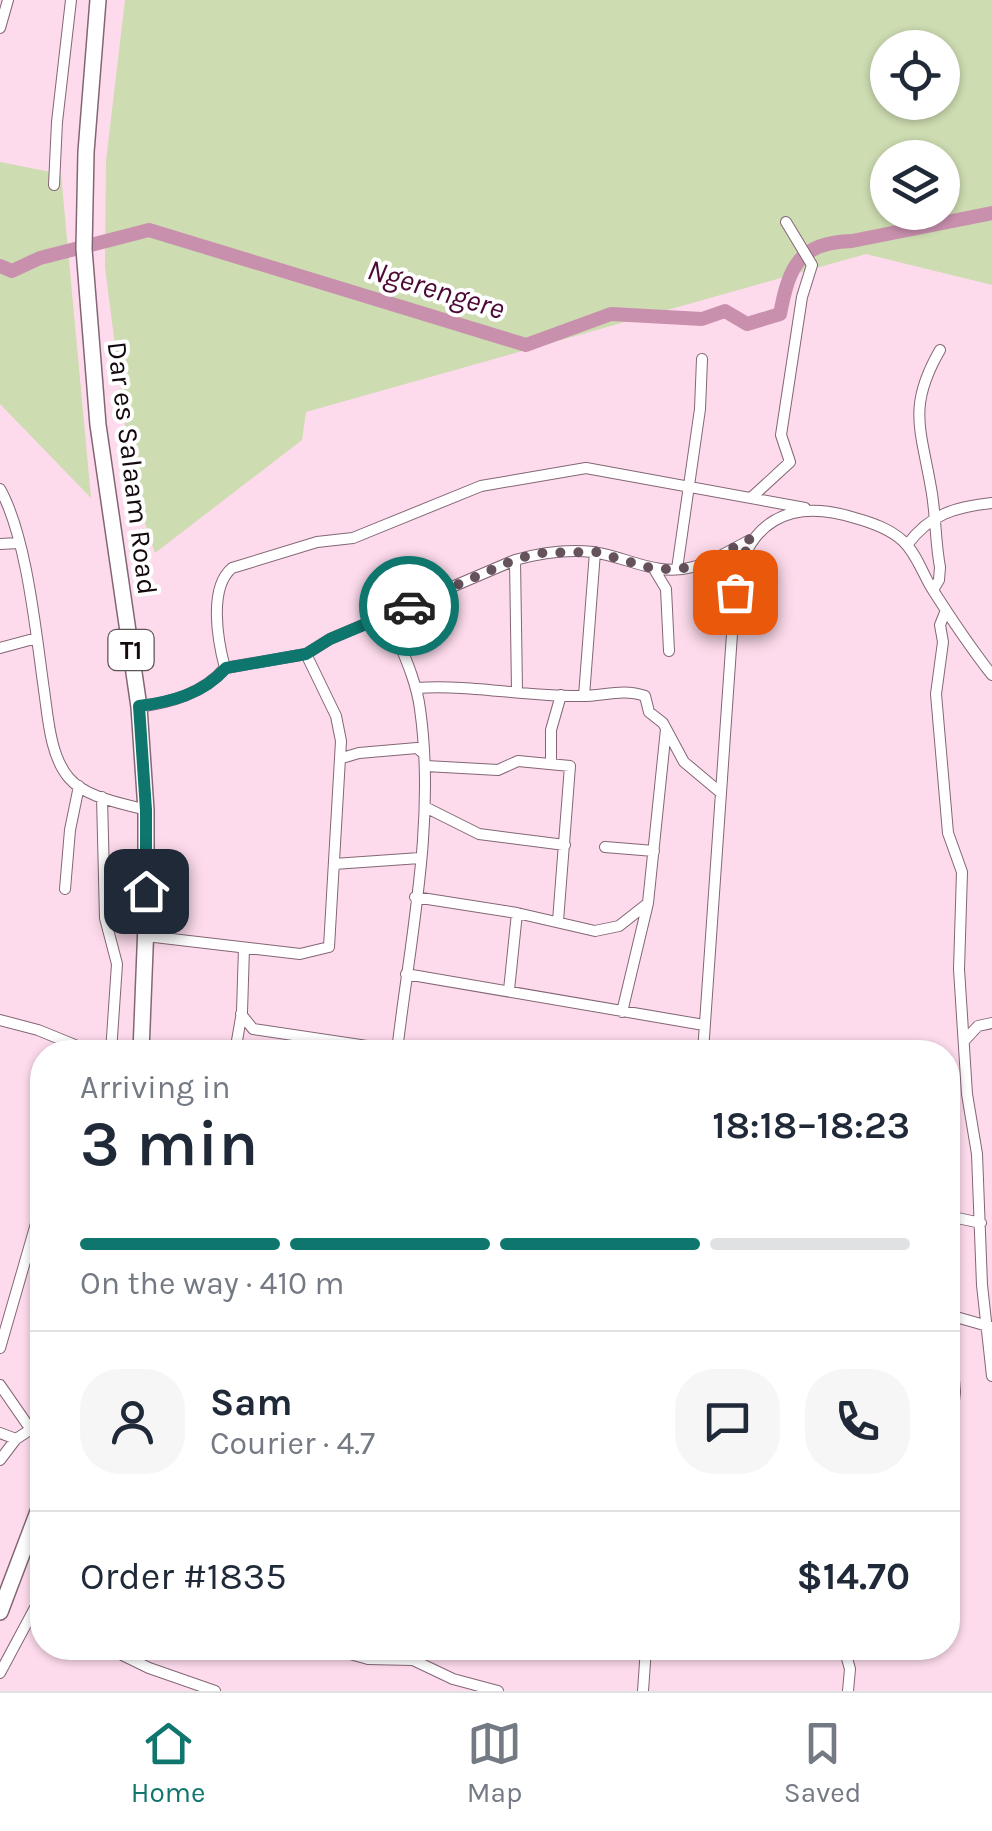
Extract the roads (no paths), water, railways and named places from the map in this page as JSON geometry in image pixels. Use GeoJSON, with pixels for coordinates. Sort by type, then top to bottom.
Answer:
{"type":"FeatureCollection","features":[{"type":"Feature","properties":{"kind":"highway","name":"Dar es Salaam Road"},"geometry":{"type":"LineString","coordinates":[[98,0],[84,249],[94,388],[139,706],[146,810],[142,1040]]}},
{"type":"Feature","properties":{"kind":"highway"},"geometry":{"type":"LineString","coordinates":[[0,1612],[30,1533]]}},
{"type":"Feature","properties":{"kind":"street"},"geometry":{"type":"LineString","coordinates":[[0,28],[8,0]]}},
{"type":"Feature","properties":{"kind":"street"},"geometry":{"type":"LineString","coordinates":[[54,185],[71,0]]}},
{"type":"Feature","properties":{"kind":"street"},"geometry":{"type":"LineString","coordinates":[[752,497],[790,462],[781,435],[802,297],[812,265],[786,222]]}},
{"type":"Feature","properties":{"kind":"street"},"geometry":{"type":"LineString","coordinates":[[932,590],[940,573],[918,416],[926,375],[940,350]]}},
{"type":"Feature","properties":{"kind":"street"},"geometry":{"type":"LineString","coordinates":[[677,569],[700,409],[702,359]]}},
{"type":"Feature","properties":{"kind":"street"},"geometry":{"type":"LineString","coordinates":[[226,668],[219,638],[220,587],[226,572],[240,564],[317,542],[353,538],[458,494],[504,481],[586,468],[837,512],[879,526],[908,545],[932,590],[987,660],[992,676]]}},
{"type":"Feature","properties":{"kind":"street"},"geometry":{"type":"LineString","coordinates":[[0,489],[19,543],[57,752],[69,778],[80,786],[146,810]]}},
{"type":"Feature","properties":{"kind":"street"},"geometry":{"type":"LineString","coordinates":[[908,545],[920,526],[934,518],[992,502]]}},
{"type":"Feature","properties":{"kind":"street"},"geometry":{"type":"LineString","coordinates":[[139,706],[184,697],[226,668],[306,654],[330,639],[514,560],[538,553],[596,552],[654,569],[698,566],[752,538],[778,518],[811,510]]}},
{"type":"Feature","properties":{"kind":"street"},"geometry":{"type":"LineString","coordinates":[[703,1040],[735,592],[741,561],[752,538]]}},
{"type":"Feature","properties":{"kind":"street"},"geometry":{"type":"LineString","coordinates":[[0,544],[19,543]]}},
{"type":"Feature","properties":{"kind":"street"},"geometry":{"type":"LineString","coordinates":[[584,696],[596,552]]}},
{"type":"Feature","properties":{"kind":"street"},"geometry":{"type":"LineString","coordinates":[[514,560],[516,690]]}},
{"type":"Feature","properties":{"kind":"street"},"geometry":{"type":"LineString","coordinates":[[654,569],[666,589],[669,651]]}},
{"type":"Feature","properties":{"kind":"street"},"geometry":{"type":"LineString","coordinates":[[946,610],[940,625],[943,642],[936,694],[948,833],[962,872],[959,970],[967,1094],[977,1154],[992,1376]]}},
{"type":"Feature","properties":{"kind":"street"},"geometry":{"type":"LineString","coordinates":[[388,615],[416,688],[426,766],[403,1040]]}},
{"type":"Feature","properties":{"kind":"street"},"geometry":{"type":"LineString","coordinates":[[0,648],[37,638]]}},
{"type":"Feature","properties":{"kind":"street"},"geometry":{"type":"LineString","coordinates":[[146,936],[300,954],[329,948],[342,758],[336,716],[306,654]]}},
{"type":"Feature","properties":{"kind":"street"},"geometry":{"type":"LineString","coordinates":[[416,688],[446,686],[584,696],[632,691],[645,696],[649,712],[666,728],[684,762],[721,792]]}},
{"type":"Feature","properties":{"kind":"street"},"geometry":{"type":"LineString","coordinates":[[551,762],[551,730],[560,695]]}},
{"type":"Feature","properties":{"kind":"street"},"geometry":{"type":"LineString","coordinates":[[622,1012],[648,904],[666,728]]}},
{"type":"Feature","properties":{"kind":"street"},"geometry":{"type":"LineString","coordinates":[[342,758],[418,748],[424,754]]}},
{"type":"Feature","properties":{"kind":"street"},"geometry":{"type":"LineString","coordinates":[[426,766],[498,770],[518,761],[570,766],[558,920]]}},
{"type":"Feature","properties":{"kind":"street"},"geometry":{"type":"LineString","coordinates":[[65,889],[70,830],[80,786]]}},
{"type":"Feature","properties":{"kind":"street"},"geometry":{"type":"LineString","coordinates":[[102,797],[105,918],[117,964],[112,1040]]}},
{"type":"Feature","properties":{"kind":"street"},"geometry":{"type":"LineString","coordinates":[[425,807],[479,834],[565,844]]}},
{"type":"Feature","properties":{"kind":"street"},"geometry":{"type":"LineString","coordinates":[[606,847],[654,851]]}},
{"type":"Feature","properties":{"kind":"street"},"geometry":{"type":"LineString","coordinates":[[334,864],[420,858]]}},
{"type":"Feature","properties":{"kind":"street"},"geometry":{"type":"LineString","coordinates":[[415,896],[595,930],[608,930],[648,904]]}},
{"type":"Feature","properties":{"kind":"street"},"geometry":{"type":"LineString","coordinates":[[508,990],[518,913]]}},
{"type":"Feature","properties":{"kind":"street"},"geometry":{"type":"LineString","coordinates":[[237,1040],[244,948]]}},
{"type":"Feature","properties":{"kind":"street"},"geometry":{"type":"LineString","coordinates":[[406,974],[704,1025]]}},
{"type":"Feature","properties":{"kind":"street"},"geometry":{"type":"LineString","coordinates":[[241,1014],[253,1029],[301,1040]]}},
{"type":"Feature","properties":{"kind":"street"},"geometry":{"type":"LineString","coordinates":[[0,1020],[63,1040]]}},
{"type":"Feature","properties":{"kind":"street"},"geometry":{"type":"LineString","coordinates":[[964,1041],[978,1026],[992,1024]]}},
{"type":"Feature","properties":{"kind":"street"},"geometry":{"type":"LineString","coordinates":[[977,1154],[990,1150]]}},
{"type":"Feature","properties":{"kind":"street"},"geometry":{"type":"LineString","coordinates":[[960,1219],[981,1223]]}},
{"type":"Feature","properties":{"kind":"street"},"geometry":{"type":"LineString","coordinates":[[0,1348],[30,1244]]}},
{"type":"Feature","properties":{"kind":"street"},"geometry":{"type":"LineString","coordinates":[[960,1316],[989,1327]]}},
{"type":"Feature","properties":{"kind":"street"},"geometry":{"type":"LineString","coordinates":[[0,1385],[30,1424]]}},
{"type":"Feature","properties":{"kind":"street"},"geometry":{"type":"LineString","coordinates":[[0,1433],[16,1440]]}},
{"type":"Feature","properties":{"kind":"street"},"geometry":{"type":"LineString","coordinates":[[0,1460],[16,1440],[30,1433]]}},
{"type":"Feature","properties":{"kind":"street"},"geometry":{"type":"LineString","coordinates":[[0,1673],[30,1620]]}},
{"type":"Feature","properties":{"kind":"street"},"geometry":{"type":"LineString","coordinates":[[133,1660],[214,1691]]}},
{"type":"Feature","properties":{"kind":"street"},"geometry":{"type":"LineString","coordinates":[[423,1660],[453,1679],[498,1691]]}},
{"type":"Feature","properties":{"kind":"street"},"geometry":{"type":"LineString","coordinates":[[643,1691],[645,1660]]}},
{"type":"Feature","properties":{"kind":"street"},"geometry":{"type":"LineString","coordinates":[[847,1660],[848,1691]]}},
{"type":"Feature","properties":{"kind":"waterway","name":"Ngerengere"},"geometry":{"type":"LineString","coordinates":[[0,266],[12,271],[40,258],[149,230],[526,345],[611,314],[702,319],[725,311],[747,324],[780,314],[793,271],[808,252],[820,246],[992,213]]}}]}
